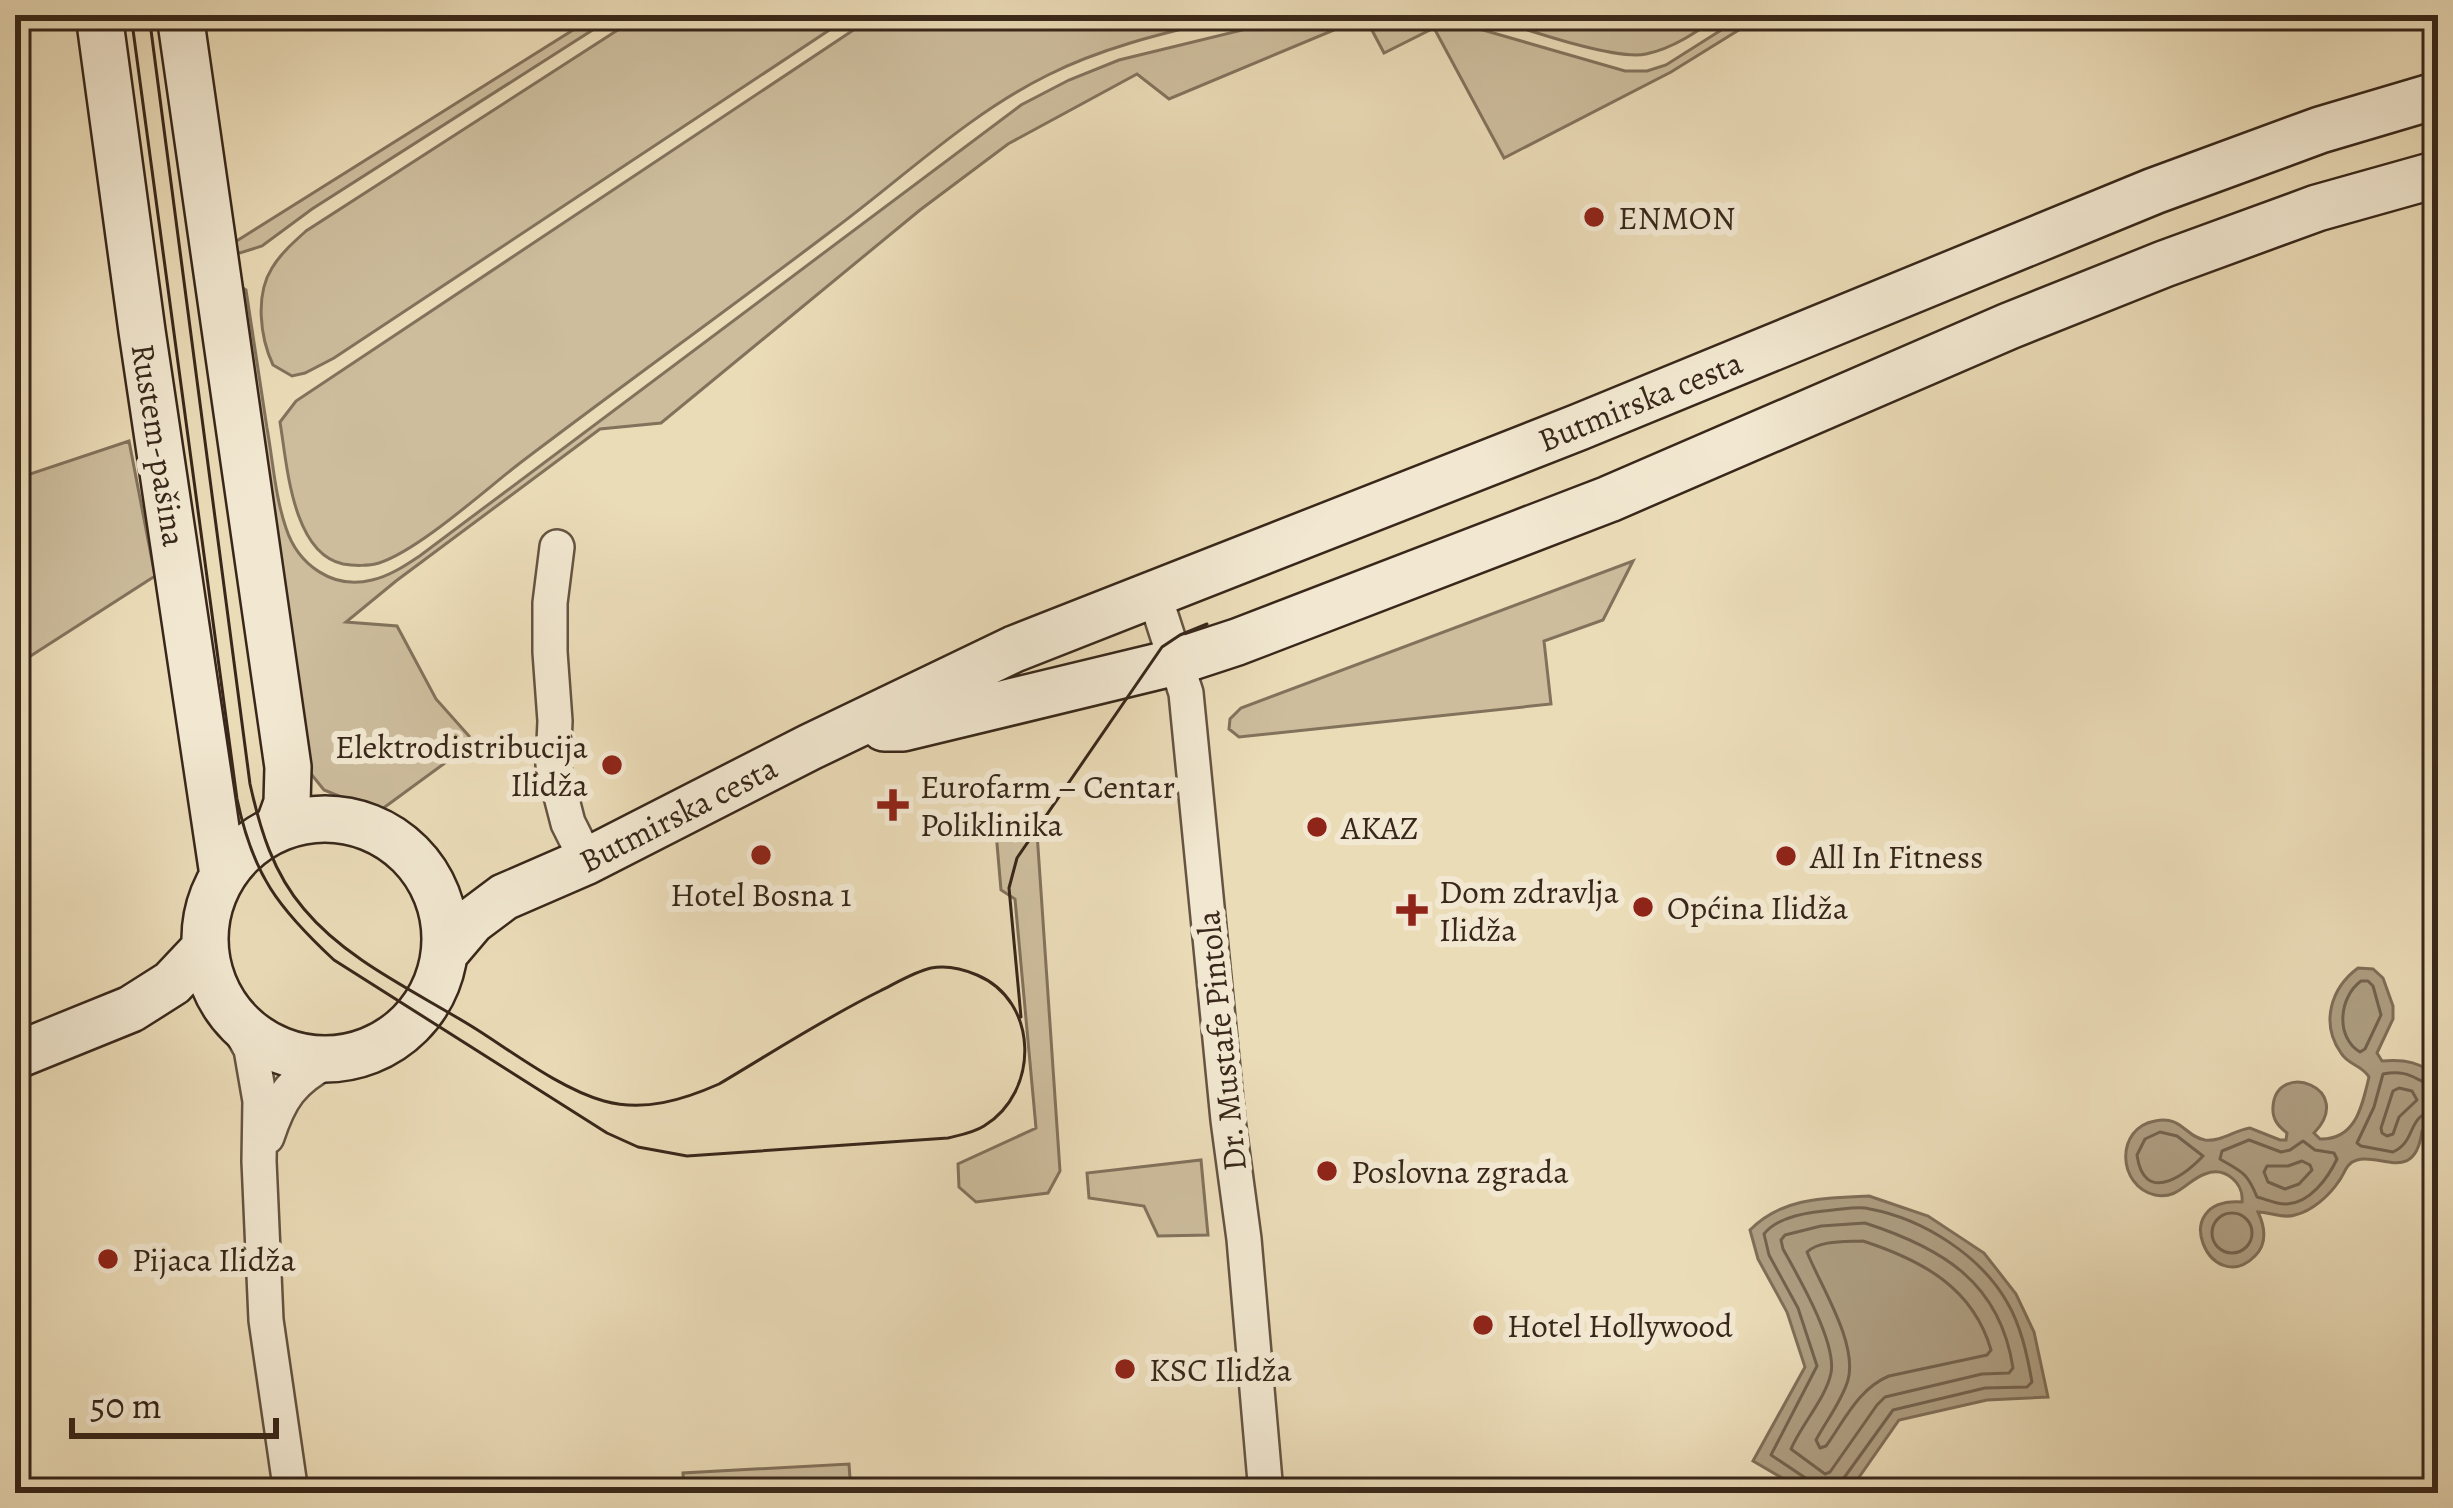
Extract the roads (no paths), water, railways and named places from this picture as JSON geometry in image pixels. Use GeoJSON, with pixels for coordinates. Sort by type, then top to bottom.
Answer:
{"type":"FeatureCollection","features":[{"type":"Feature","properties":{"kind":"main road","name":"Rustem-pašina"},"geometry":{"type":"LineString","coordinates":[[99,15],[223,875]]}},
{"type":"Feature","properties":{"kind":"main road"},"geometry":{"type":"LineString","coordinates":[[180,15],[288,767],[286,802],[278,828]]}},
{"type":"Feature","properties":{"kind":"main road","name":"Butmirska cesta"},"geometry":{"type":"LineString","coordinates":[[444,954],[472,921],[503,897],[587,861],[1014,650],[1580,427],[2153,191],[2320,130],[2438,95]]}},
{"type":"Feature","properties":{"kind":"main road","name":"Butmirska cesta"},"geometry":{"type":"LineString","coordinates":[[851,728],[903,728],[1176,662],[1237,642],[1609,499],[2164,264],[2317,208],[2438,175]]}},
{"type":"Feature","properties":{"kind":"main road"},"geometry":{"type":"LineString","coordinates":[[288,767],[302,787],[340,820]]}},
{"type":"Feature","properties":{"kind":"main road"},"geometry":{"type":"LineString","coordinates":[[231,1016],[216,991],[205,948],[205,923],[223,875],[248,847],[278,828],[309,820],[340,820],[371,828],[455,888],[503,897]]}},
{"type":"Feature","properties":{"kind":"main road"},"geometry":{"type":"LineString","coordinates":[[131,1009],[203,1004],[231,1016],[262,1043],[294,1056],[329,1060],[378,1047],[400,1034],[429,1000],[439,978],[444,923],[436,893],[421,866]]}},
{"type":"Feature","properties":{"kind":"main road"},"geometry":{"type":"LineString","coordinates":[[15,1057],[131,1009],[172,983],[205,948]]}},
{"type":"Feature","properties":{"kind":"street"},"geometry":{"type":"LineString","coordinates":[[556,548],[550,603],[554,765],[568,824],[587,861]]}},
{"type":"Feature","properties":{"kind":"street","name":"Dr. Mustafe Pintola"},"geometry":{"type":"LineString","coordinates":[[1154,594],[1186,694],[1266,1493]]}},
{"type":"Feature","properties":{"kind":"street"},"geometry":{"type":"LineString","coordinates":[[231,1016],[250,1049],[260,1101],[266,1320],[291,1493]]}},
{"type":"Feature","properties":{"kind":"street"},"geometry":{"type":"LineString","coordinates":[[259,1161],[277,1106],[304,1074],[329,1060]]}},
{"type":"Feature","properties":{"kind":"water"},"geometry":{"type":"Polygon","coordinates":[[[2358,968],[2373,969],[2383,978],[2393,1006],[2393,1019],[2377,1053],[2382,1061],[2413,1063],[2438,1079],[2438,1119],[2422,1131],[2418,1147],[2404,1162],[2357,1160],[2308,1210],[2285,1216],[2258,1212],[2264,1235],[2259,1251],[2239,1266],[2224,1265],[2211,1257],[2201,1228],[2205,1215],[2219,1205],[2242,1202],[2236,1183],[2226,1174],[2212,1172],[2170,1195],[2155,1195],[2133,1181],[2127,1145],[2142,1126],[2164,1120],[2205,1140],[2250,1128],[2286,1140],[2273,1107],[2277,1092],[2299,1082],[2321,1092],[2326,1103],[2325,1117],[2314,1133],[2320,1139],[2342,1134],[2355,1119],[2369,1077],[2341,1053],[2330,1018],[2335,996],[2358,968]]]}},
{"type":"Feature","properties":{"kind":"water"},"geometry":{"type":"Polygon","coordinates":[[[1869,1196],[1928,1216],[1984,1253],[2016,1294],[2034,1332],[2048,1397],[1987,1400],[1899,1420],[1848,1493],[1808,1493],[1753,1461],[1805,1367],[1787,1312],[1758,1259],[1750,1230],[1790,1205],[1869,1196]]]}},
{"type":"Feature","properties":{"kind":"tram line"},"geometry":{"type":"LineString","coordinates":[[131,15],[237,799],[260,870],[283,906],[334,960],[607,1133],[638,1147],[687,1156],[948,1138],[984,1126],[1015,1092],[1025,1048],[1012,1005],[997,988],[966,971],[937,967],[912,975],[705,1090],[663,1103],[619,1104],[555,1079],[385,975],[341,945],[293,895],[269,850],[250,784],[149,15]]}},
{"type":"Feature","properties":{"kind":"tram line"},"geometry":{"type":"LineString","coordinates":[[1021,1017],[1009,888],[1017,858],[1162,647],[1207,624]]}},
{"type":"Feature","properties":{"kind":"place","name":"ENMON"},"geometry":{"type":"Point","coordinates":[1594,217]}},
{"type":"Feature","properties":{"kind":"place","name":"Elektrodistribucija Ilidža"},"geometry":{"type":"Point","coordinates":[612,765]}},
{"type":"Feature","properties":{"kind":"place","name":"Eurofarm – Centar Poliklinika"},"geometry":{"type":"Point","coordinates":[893,805]}},
{"type":"Feature","properties":{"kind":"place","name":"AKAZ"},"geometry":{"type":"Point","coordinates":[1317,827]}},
{"type":"Feature","properties":{"kind":"place","name":"Hotel Bosna 1"},"geometry":{"type":"Point","coordinates":[761,855]}},
{"type":"Feature","properties":{"kind":"place","name":"All In Fitness"},"geometry":{"type":"Point","coordinates":[1786,856]}},
{"type":"Feature","properties":{"kind":"place","name":"Općina Ilidža"},"geometry":{"type":"Point","coordinates":[1643,907]}},
{"type":"Feature","properties":{"kind":"place","name":"Dom zdravlja Ilidža"},"geometry":{"type":"Point","coordinates":[1412,910]}},
{"type":"Feature","properties":{"kind":"place","name":"Poslovna zgrada"},"geometry":{"type":"Point","coordinates":[1327,1171]}},
{"type":"Feature","properties":{"kind":"place","name":"Pijaca Ilidža"},"geometry":{"type":"Point","coordinates":[108,1259]}},
{"type":"Feature","properties":{"kind":"place","name":"Hotel Hollywood"},"geometry":{"type":"Point","coordinates":[1483,1325]}},
{"type":"Feature","properties":{"kind":"place","name":"KSC Ilidža"},"geometry":{"type":"Point","coordinates":[1125,1369]}}]}
